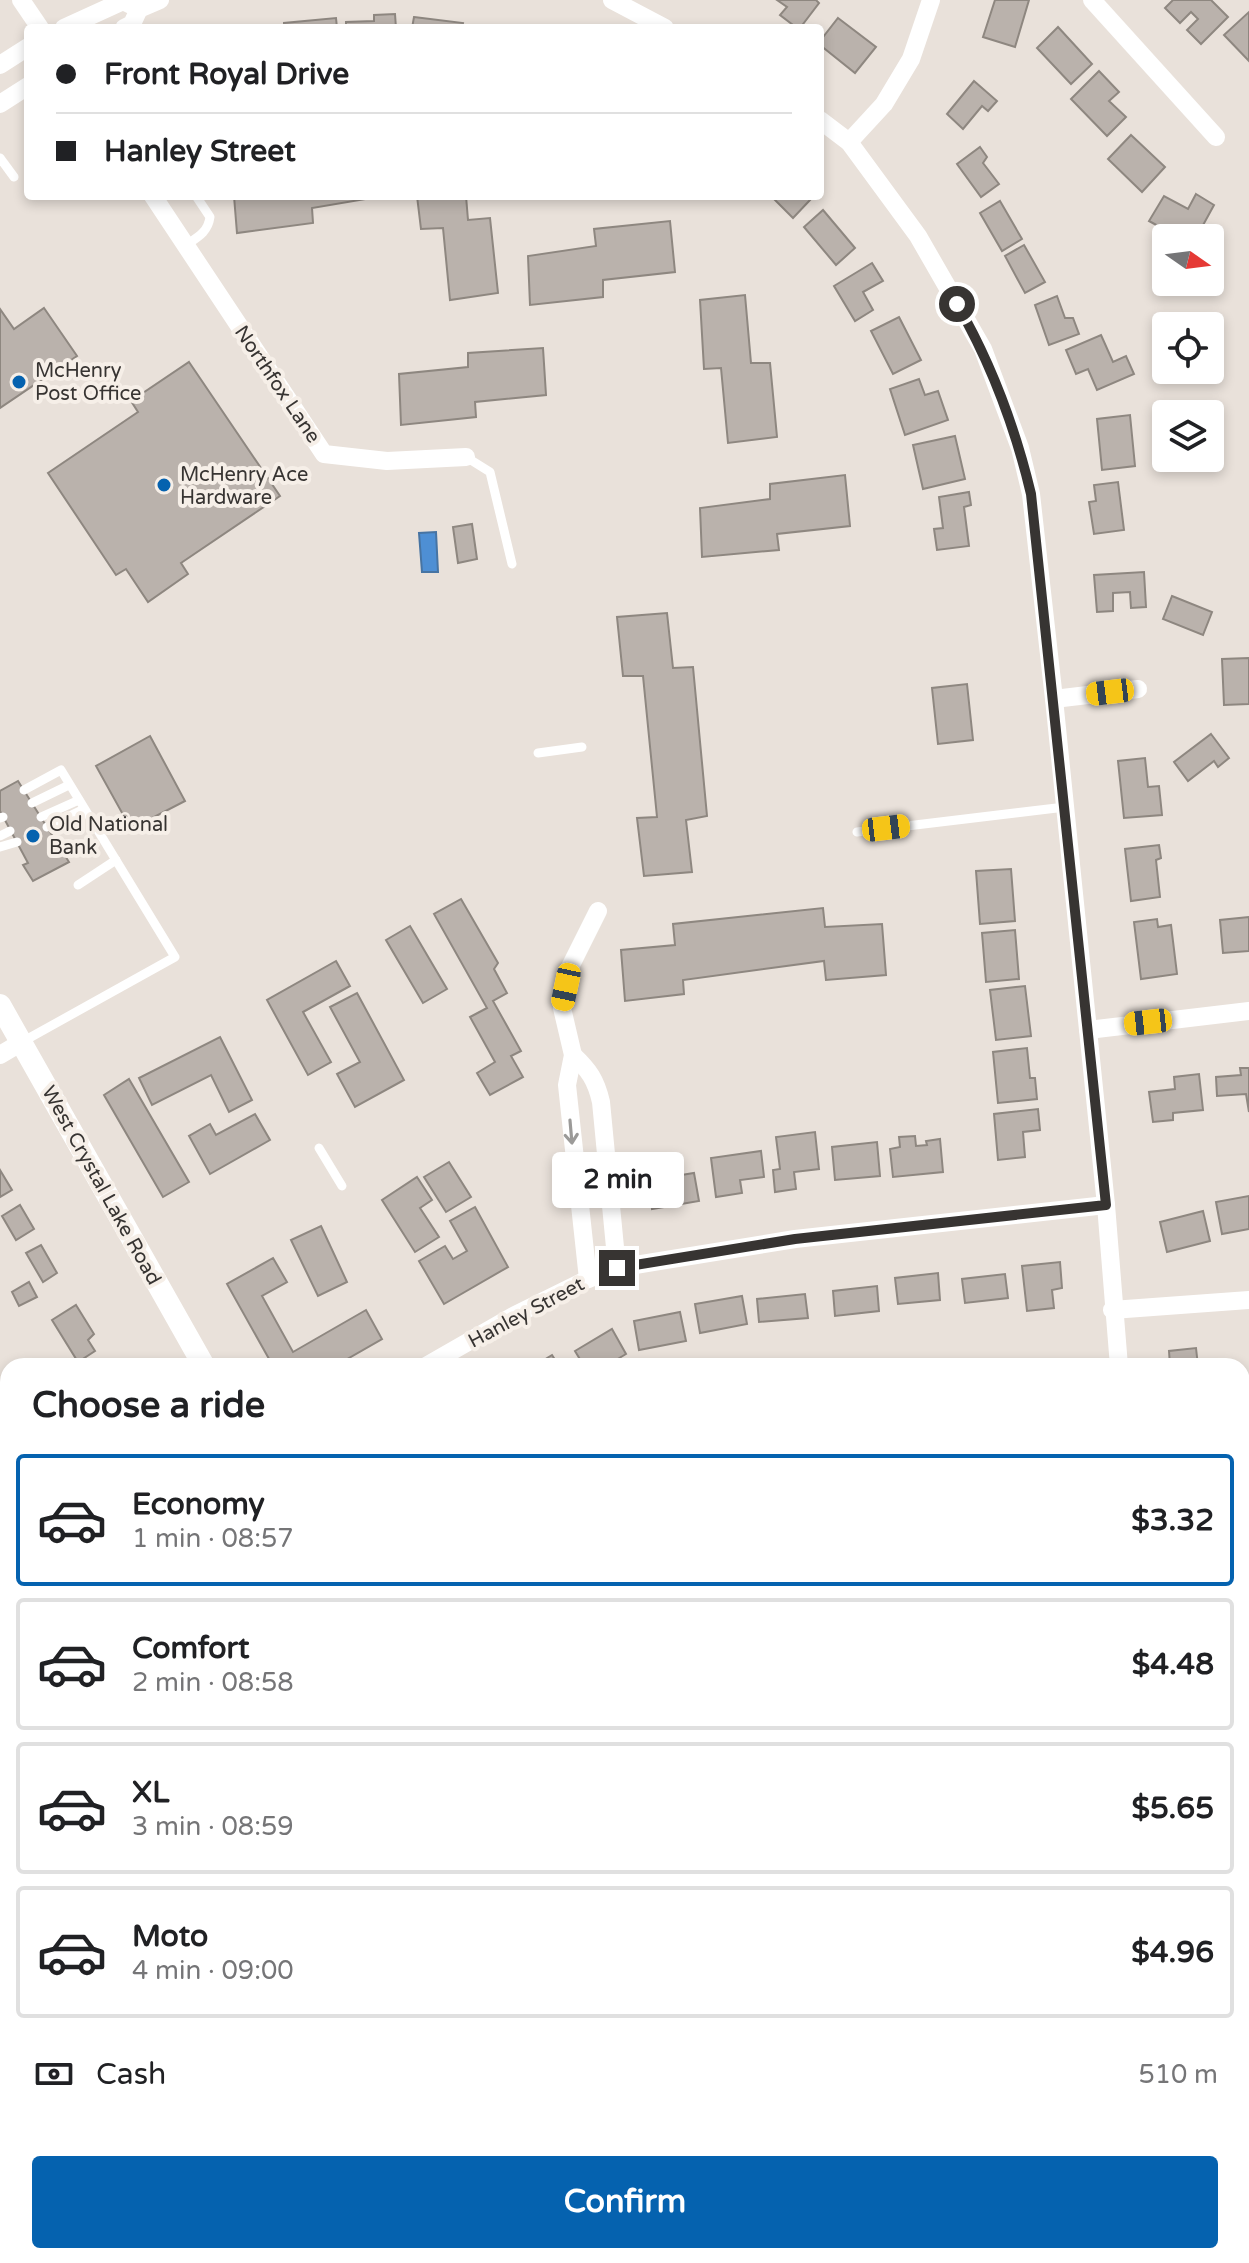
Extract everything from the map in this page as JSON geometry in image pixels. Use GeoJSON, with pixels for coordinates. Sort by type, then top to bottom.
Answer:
{"type":"FeatureCollection","features":[{"type":"Feature","properties":{"kind":"street"},"geometry":{"type":"LineString","coordinates":[[21,0],[37,24]]}},
{"type":"Feature","properties":{"kind":"street"},"geometry":{"type":"LineString","coordinates":[[132,24],[139,9],[160,0]]}},
{"type":"Feature","properties":{"kind":"street"},"geometry":{"type":"LineString","coordinates":[[612,0],[657,24]]}},
{"type":"Feature","properties":{"kind":"street"},"geometry":{"type":"LineString","coordinates":[[849,142],[884,104],[911,59],[931,0]]}},
{"type":"Feature","properties":{"kind":"street"},"geometry":{"type":"LineString","coordinates":[[1092,0],[1216,137]]}},
{"type":"Feature","properties":{"kind":"street"},"geometry":{"type":"LineString","coordinates":[[78,24],[123,1],[139,9]]}},
{"type":"Feature","properties":{"kind":"street"},"geometry":{"type":"LineString","coordinates":[[0,65],[24,50]]}},
{"type":"Feature","properties":{"kind":"street"},"geometry":{"type":"LineString","coordinates":[[0,104],[24,89]]}},
{"type":"Feature","properties":{"kind":"street"},"geometry":{"type":"LineString","coordinates":[[824,123],[849,142],[918,236],[983,349],[1020,448],[1031,494],[1106,1205],[1118,1358]]}},
{"type":"Feature","properties":{"kind":"street","name":"Northfox Lane"},"geometry":{"type":"LineString","coordinates":[[156,200],[324,454],[387,461],[466,457]]}},
{"type":"Feature","properties":{"kind":"street"},"geometry":{"type":"LineString","coordinates":[[1054,699],[1138,689]]}},
{"type":"Feature","properties":{"kind":"street"},"geometry":{"type":"LineString","coordinates":[[588,1279],[567,1085],[573,1055],[562,1008],[570,967],[598,911]]}},
{"type":"Feature","properties":{"kind":"street","name":"West Crystal Lake Road"},"geometry":{"type":"LineString","coordinates":[[0,1005],[200,1358]]}},
{"type":"Feature","properties":{"kind":"street"},"geometry":{"type":"LineString","coordinates":[[1088,1030],[1249,1011]]}},
{"type":"Feature","properties":{"kind":"street"},"geometry":{"type":"LineString","coordinates":[[0,1055],[22,1042]]}},
{"type":"Feature","properties":{"kind":"street"},"geometry":{"type":"LineString","coordinates":[[573,1055],[590,1070],[601,1102],[617,1268]]}},
{"type":"Feature","properties":{"kind":"street","name":"Hanley Street"},"geometry":{"type":"LineString","coordinates":[[440,1358],[515,1315],[617,1268],[795,1239],[1106,1205]]}},
{"type":"Feature","properties":{"kind":"street"},"geometry":{"type":"LineString","coordinates":[[1112,1310],[1249,1300]]}},
{"type":"Feature","properties":{"kind":"lane"},"geometry":{"type":"LineString","coordinates":[[0,158],[14,177]]}},
{"type":"Feature","properties":{"kind":"lane"},"geometry":{"type":"LineString","coordinates":[[185,245],[209,226],[210,217],[199,200]]}},
{"type":"Feature","properties":{"kind":"lane"},"geometry":{"type":"LineString","coordinates":[[466,457],[490,472],[512,564]]}},
{"type":"Feature","properties":{"kind":"lane"},"geometry":{"type":"LineString","coordinates":[[538,753],[582,747]]}},
{"type":"Feature","properties":{"kind":"lane"},"geometry":{"type":"LineString","coordinates":[[22,1042],[175,957],[61,770],[24,790]]}},
{"type":"Feature","properties":{"kind":"lane"},"geometry":{"type":"LineString","coordinates":[[32,803],[69,785]]}},
{"type":"Feature","properties":{"kind":"lane"},"geometry":{"type":"LineString","coordinates":[[41,817],[79,800]]}},
{"type":"Feature","properties":{"kind":"lane"},"geometry":{"type":"LineString","coordinates":[[857,832],[1065,807]]}},
{"type":"Feature","properties":{"kind":"lane"},"geometry":{"type":"LineString","coordinates":[[47,827],[84,809]]}},
{"type":"Feature","properties":{"kind":"lane"},"geometry":{"type":"LineString","coordinates":[[0,836],[10,831]]}},
{"type":"Feature","properties":{"kind":"lane"},"geometry":{"type":"LineString","coordinates":[[0,847],[17,842]]}},
{"type":"Feature","properties":{"kind":"lane"},"geometry":{"type":"LineString","coordinates":[[78,885],[116,860]]}},
{"type":"Feature","properties":{"kind":"lane"},"geometry":{"type":"LineString","coordinates":[[319,1148],[342,1186]]}},
{"type":"Feature","properties":{"kind":"water"},"geometry":{"type":"Polygon","coordinates":[[[436,532],[438,572],[422,572],[419,533],[436,532]]]}},
{"type":"Feature","properties":{"kind":"building"},"geometry":{"type":"Polygon","coordinates":[[[777,0],[816,0],[819,3],[803,24],[792,24],[780,15],[787,7],[777,0]]]}},
{"type":"Feature","properties":{"kind":"building"},"geometry":{"type":"Polygon","coordinates":[[[995,0],[1029,0],[1015,47],[983,37],[995,0]]]}},
{"type":"Feature","properties":{"kind":"building"},"geometry":{"type":"Polygon","coordinates":[[[1173,0],[1211,0],[1228,17],[1201,44],[1187,30],[1198,19],[1191,12],[1180,23],[1165,8],[1173,0]]]}},
{"type":"Feature","properties":{"kind":"building"},"geometry":{"type":"Polygon","coordinates":[[[1249,12],[1249,61],[1224,35],[1249,12]]]}},
{"type":"Feature","properties":{"kind":"building"},"geometry":{"type":"Polygon","coordinates":[[[395,14],[396,24],[346,24],[374,21],[374,15],[395,14]]]}},
{"type":"Feature","properties":{"kind":"building"},"geometry":{"type":"Polygon","coordinates":[[[414,17],[463,23],[463,24],[413,24],[414,17]]]}},
{"type":"Feature","properties":{"kind":"building"},"geometry":{"type":"Polygon","coordinates":[[[336,18],[337,24],[284,24],[336,18]]]}},
{"type":"Feature","properties":{"kind":"building"},"geometry":{"type":"Polygon","coordinates":[[[838,18],[876,47],[855,73],[824,48],[824,36],[838,18]]]}},
{"type":"Feature","properties":{"kind":"building"},"geometry":{"type":"Polygon","coordinates":[[[1058,27],[1092,64],[1071,84],[1037,48],[1058,27]]]}},
{"type":"Feature","properties":{"kind":"building"},"geometry":{"type":"Polygon","coordinates":[[[1099,71],[1119,92],[1109,101],[1126,117],[1107,136],[1071,99],[1099,71]]]}},
{"type":"Feature","properties":{"kind":"building"},"geometry":{"type":"Polygon","coordinates":[[[974,81],[997,101],[988,111],[982,106],[963,129],[947,114],[974,81]]]}},
{"type":"Feature","properties":{"kind":"building"},"geometry":{"type":"Polygon","coordinates":[[[1131,135],[1165,167],[1142,192],[1108,159],[1131,135]]]}},
{"type":"Feature","properties":{"kind":"building"},"geometry":{"type":"Polygon","coordinates":[[[980,147],[987,157],[983,163],[999,184],[981,197],[957,164],[980,147]]]}},
{"type":"Feature","properties":{"kind":"building"},"geometry":{"type":"Polygon","coordinates":[[[1196,194],[1214,205],[1204,224],[1154,224],[1149,221],[1164,196],[1188,209],[1196,194]]]}},
{"type":"Feature","properties":{"kind":"building"},"geometry":{"type":"Polygon","coordinates":[[[234,200],[359,200],[312,208],[313,223],[237,233],[234,200]]]}},
{"type":"Feature","properties":{"kind":"building"},"geometry":{"type":"Polygon","coordinates":[[[417,200],[466,200],[468,220],[490,218],[498,293],[450,300],[443,228],[421,229],[417,200]]]}},
{"type":"Feature","properties":{"kind":"building"},"geometry":{"type":"Polygon","coordinates":[[[775,200],[810,200],[793,218],[775,200]]]}},
{"type":"Feature","properties":{"kind":"building"},"geometry":{"type":"Polygon","coordinates":[[[1000,201],[1022,239],[1002,251],[980,213],[1000,201]]]}},
{"type":"Feature","properties":{"kind":"building"},"geometry":{"type":"Polygon","coordinates":[[[823,210],[855,248],[836,265],[804,227],[823,210]]]}},
{"type":"Feature","properties":{"kind":"building"},"geometry":{"type":"Polygon","coordinates":[[[670,221],[675,272],[603,280],[603,297],[530,305],[528,256],[596,246],[594,229],[670,221]]]}},
{"type":"Feature","properties":{"kind":"building"},"geometry":{"type":"Polygon","coordinates":[[[1024,245],[1045,282],[1025,293],[1005,256],[1024,245]]]}},
{"type":"Feature","properties":{"kind":"building"},"geometry":{"type":"Polygon","coordinates":[[[872,263],[883,281],[863,292],[873,310],[855,321],[834,286],[872,263]]]}},
{"type":"Feature","properties":{"kind":"building"},"geometry":{"type":"Polygon","coordinates":[[[745,295],[751,363],[770,363],[777,437],[728,443],[721,368],[704,369],[700,300],[745,295]]]}},
{"type":"Feature","properties":{"kind":"building"},"geometry":{"type":"Polygon","coordinates":[[[1057,296],[1065,318],[1073,318],[1079,334],[1049,345],[1035,305],[1057,296]]]}},
{"type":"Feature","properties":{"kind":"building","name":"McHenry Post Office"},"geometry":{"type":"Polygon","coordinates":[[[44,308],[77,356],[0,408],[0,309],[14,329],[44,308]]]}},
{"type":"Feature","properties":{"kind":"building"},"geometry":{"type":"Polygon","coordinates":[[[899,317],[921,360],[893,374],[871,331],[899,317]]]}},
{"type":"Feature","properties":{"kind":"building"},"geometry":{"type":"Polygon","coordinates":[[[1101,335],[1113,362],[1126,356],[1134,374],[1097,390],[1088,369],[1076,374],[1066,350],[1101,335]]]}},
{"type":"Feature","properties":{"kind":"building"},"geometry":{"type":"Polygon","coordinates":[[[543,348],[546,395],[475,402],[476,417],[401,425],[399,374],[468,367],[468,353],[543,348]]]}},
{"type":"Feature","properties":{"kind":"building","name":"McHenry Ace Hardware"},"geometry":{"type":"Polygon","coordinates":[[[189,362],[280,496],[181,563],[188,574],[148,602],[126,569],[116,575],[48,473],[138,412],[131,401],[189,362]]]}},
{"type":"Feature","properties":{"kind":"building"},"geometry":{"type":"Polygon","coordinates":[[[919,379],[925,395],[938,391],[948,420],[905,435],[890,389],[919,379]]]}},
{"type":"Feature","properties":{"kind":"building"},"geometry":{"type":"Polygon","coordinates":[[[1130,415],[1135,466],[1102,470],[1097,419],[1130,415]]]}},
{"type":"Feature","properties":{"kind":"building"},"geometry":{"type":"Polygon","coordinates":[[[955,436],[965,479],[923,489],[913,445],[955,436]]]}},
{"type":"Feature","properties":{"kind":"building"},"geometry":{"type":"Polygon","coordinates":[[[845,475],[850,526],[777,534],[779,550],[702,557],[700,508],[770,499],[770,484],[845,475]]]}},
{"type":"Feature","properties":{"kind":"building"},"geometry":{"type":"Polygon","coordinates":[[[1118,482],[1124,530],[1094,534],[1089,502],[1096,501],[1094,485],[1118,482]]]}},
{"type":"Feature","properties":{"kind":"building"},"geometry":{"type":"Polygon","coordinates":[[[969,492],[971,505],[964,507],[969,546],[937,550],[934,529],[943,528],[939,497],[969,492]]]}},
{"type":"Feature","properties":{"kind":"building"},"geometry":{"type":"Polygon","coordinates":[[[472,524],[477,559],[458,563],[453,527],[472,524]]]}},
{"type":"Feature","properties":{"kind":"building"},"geometry":{"type":"Polygon","coordinates":[[[1144,572],[1146,607],[1131,608],[1130,592],[1113,593],[1113,611],[1097,612],[1094,575],[1144,572]]]}},
{"type":"Feature","properties":{"kind":"building"},"geometry":{"type":"Polygon","coordinates":[[[1172,596],[1212,612],[1203,635],[1163,619],[1172,596]]]}},
{"type":"Feature","properties":{"kind":"building"},"geometry":{"type":"Polygon","coordinates":[[[667,613],[673,668],[693,667],[707,816],[686,820],[692,872],[644,876],[637,818],[657,817],[643,676],[623,676],[617,617],[667,613]]]}},
{"type":"Feature","properties":{"kind":"building"},"geometry":{"type":"Polygon","coordinates":[[[1249,658],[1249,704],[1224,705],[1222,659],[1249,658]]]}},
{"type":"Feature","properties":{"kind":"building"},"geometry":{"type":"Polygon","coordinates":[[[967,684],[973,740],[938,744],[932,688],[967,684]]]}},
{"type":"Feature","properties":{"kind":"building"},"geometry":{"type":"Polygon","coordinates":[[[1211,734],[1229,758],[1218,767],[1214,761],[1188,781],[1174,762],[1211,734]]]}},
{"type":"Feature","properties":{"kind":"building"},"geometry":{"type":"Polygon","coordinates":[[[150,736],[185,801],[131,829],[96,766],[150,736]]]}},
{"type":"Feature","properties":{"kind":"building"},"geometry":{"type":"Polygon","coordinates":[[[1145,758],[1148,787],[1159,786],[1162,815],[1124,818],[1118,761],[1145,758]]]}},
{"type":"Feature","properties":{"kind":"building","name":"Old National Bank"},"geometry":{"type":"Polygon","coordinates":[[[18,781],[69,862],[33,881],[23,865],[28,863],[0,811],[0,791],[18,781]]]}},
{"type":"Feature","properties":{"kind":"building"},"geometry":{"type":"Polygon","coordinates":[[[1159,845],[1161,858],[1156,860],[1160,897],[1131,901],[1125,849],[1159,845]]]}},
{"type":"Feature","properties":{"kind":"building"},"geometry":{"type":"Polygon","coordinates":[[[1011,869],[1015,921],[980,924],[976,871],[1011,869]]]}},
{"type":"Feature","properties":{"kind":"building"},"geometry":{"type":"Polygon","coordinates":[[[461,899],[498,963],[494,969],[507,993],[493,1001],[521,1051],[511,1056],[523,1077],[490,1095],[477,1073],[495,1062],[470,1017],[487,1008],[434,914],[461,899]]]}},
{"type":"Feature","properties":{"kind":"building"},"geometry":{"type":"Polygon","coordinates":[[[823,908],[825,927],[882,924],[886,975],[826,980],[824,961],[683,980],[684,994],[625,1001],[621,950],[675,945],[673,924],[823,908]]]}},
{"type":"Feature","properties":{"kind":"building"},"geometry":{"type":"Polygon","coordinates":[[[1249,917],[1249,951],[1223,953],[1220,920],[1249,917]]]}},
{"type":"Feature","properties":{"kind":"building"},"geometry":{"type":"Polygon","coordinates":[[[1157,919],[1158,927],[1171,925],[1177,974],[1141,979],[1134,922],[1157,919]]]}},
{"type":"Feature","properties":{"kind":"building"},"geometry":{"type":"Polygon","coordinates":[[[410,926],[447,989],[423,1003],[386,940],[410,926]]]}},
{"type":"Feature","properties":{"kind":"building"},"geometry":{"type":"Polygon","coordinates":[[[1015,930],[1019,979],[986,982],[982,933],[1015,930]]]}},
{"type":"Feature","properties":{"kind":"building"},"geometry":{"type":"Polygon","coordinates":[[[336,961],[350,986],[303,1012],[331,1062],[308,1075],[267,1000],[336,961]]]}},
{"type":"Feature","properties":{"kind":"building"},"geometry":{"type":"Polygon","coordinates":[[[1025,986],[1031,1036],[996,1040],[990,990],[1025,986]]]}},
{"type":"Feature","properties":{"kind":"building"},"geometry":{"type":"Polygon","coordinates":[[[357,993],[404,1080],[355,1107],[337,1074],[360,1062],[330,1007],[357,993]]]}},
{"type":"Feature","properties":{"kind":"building"},"geometry":{"type":"Polygon","coordinates":[[[220,1037],[252,1100],[229,1112],[211,1075],[152,1105],[139,1078],[220,1037]]]}},
{"type":"Feature","properties":{"kind":"building"},"geometry":{"type":"Polygon","coordinates":[[[1027,1048],[1030,1078],[1035,1078],[1037,1099],[998,1103],[993,1052],[1027,1048]]]}},
{"type":"Feature","properties":{"kind":"building"},"geometry":{"type":"Polygon","coordinates":[[[1240,1068],[1249,1068],[1249,1112],[1246,1094],[1217,1096],[1216,1077],[1241,1075],[1240,1068]]]}},
{"type":"Feature","properties":{"kind":"building"},"geometry":{"type":"Polygon","coordinates":[[[1199,1074],[1203,1110],[1173,1113],[1173,1120],[1153,1122],[1149,1092],[1175,1089],[1174,1077],[1199,1074]]]}},
{"type":"Feature","properties":{"kind":"building"},"geometry":{"type":"Polygon","coordinates":[[[129,1079],[189,1182],[163,1197],[104,1095],[129,1079]]]}},
{"type":"Feature","properties":{"kind":"building"},"geometry":{"type":"Polygon","coordinates":[[[1038,1109],[1040,1130],[1023,1132],[1025,1157],[998,1160],[994,1114],[1038,1109]]]}},
{"type":"Feature","properties":{"kind":"building"},"geometry":{"type":"Polygon","coordinates":[[[255,1114],[270,1140],[210,1174],[189,1136],[210,1124],[216,1135],[255,1114]]]}},
{"type":"Feature","properties":{"kind":"building"},"geometry":{"type":"Polygon","coordinates":[[[815,1132],[819,1169],[794,1172],[796,1189],[775,1192],[773,1170],[780,1169],[776,1137],[815,1132]]]}},
{"type":"Feature","properties":{"kind":"building"},"geometry":{"type":"Polygon","coordinates":[[[915,1136],[916,1146],[940,1139],[943,1172],[893,1177],[890,1149],[900,1147],[899,1137],[915,1136]]]}},
{"type":"Feature","properties":{"kind":"building"},"geometry":{"type":"Polygon","coordinates":[[[877,1142],[880,1176],[835,1180],[832,1147],[877,1142]]]}},
{"type":"Feature","properties":{"kind":"building"},"geometry":{"type":"Polygon","coordinates":[[[761,1151],[764,1177],[740,1180],[742,1193],[716,1197],[711,1158],[761,1151]]]}},
{"type":"Feature","properties":{"kind":"building"},"geometry":{"type":"Polygon","coordinates":[[[449,1162],[471,1197],[446,1212],[424,1177],[449,1162]]]}},
{"type":"Feature","properties":{"kind":"building"},"geometry":{"type":"Polygon","coordinates":[[[0,1170],[12,1190],[0,1197],[0,1170]]]}},
{"type":"Feature","properties":{"kind":"building"},"geometry":{"type":"Polygon","coordinates":[[[694,1173],[699,1201],[652,1209],[649,1185],[676,1181],[675,1176],[694,1173]]]}},
{"type":"Feature","properties":{"kind":"building"},"geometry":{"type":"Polygon","coordinates":[[[417,1177],[432,1200],[420,1208],[439,1237],[415,1252],[382,1200],[417,1177]]]}},
{"type":"Feature","properties":{"kind":"building"},"geometry":{"type":"Polygon","coordinates":[[[1249,1196],[1249,1229],[1222,1234],[1216,1202],[1249,1196]]]}},
{"type":"Feature","properties":{"kind":"building"},"geometry":{"type":"Polygon","coordinates":[[[20,1205],[34,1229],[16,1240],[2,1216],[20,1205]]]}},
{"type":"Feature","properties":{"kind":"building"},"geometry":{"type":"Polygon","coordinates":[[[475,1207],[508,1267],[444,1304],[419,1261],[445,1246],[453,1259],[467,1251],[450,1221],[475,1207]]]}},
{"type":"Feature","properties":{"kind":"building"},"geometry":{"type":"Polygon","coordinates":[[[1203,1211],[1210,1241],[1167,1252],[1160,1222],[1203,1211]]]}},
{"type":"Feature","properties":{"kind":"building"},"geometry":{"type":"Polygon","coordinates":[[[321,1226],[347,1282],[318,1296],[291,1240],[321,1226]]]}},
{"type":"Feature","properties":{"kind":"building"},"geometry":{"type":"Polygon","coordinates":[[[41,1245],[57,1273],[43,1282],[26,1253],[41,1245]]]}},
{"type":"Feature","properties":{"kind":"building"},"geometry":{"type":"Polygon","coordinates":[[[273,1258],[287,1282],[262,1296],[293,1352],[366,1310],[382,1339],[349,1358],[269,1358],[227,1284],[273,1258]]]}},
{"type":"Feature","properties":{"kind":"building"},"geometry":{"type":"Polygon","coordinates":[[[1060,1262],[1062,1288],[1052,1290],[1054,1308],[1027,1311],[1022,1266],[1060,1262]]]}},
{"type":"Feature","properties":{"kind":"building"},"geometry":{"type":"Polygon","coordinates":[[[938,1273],[940,1300],[898,1304],[895,1278],[938,1273]]]}},
{"type":"Feature","properties":{"kind":"building"},"geometry":{"type":"Polygon","coordinates":[[[1005,1274],[1008,1298],[965,1303],[962,1279],[1005,1274]]]}},
{"type":"Feature","properties":{"kind":"building"},"geometry":{"type":"Polygon","coordinates":[[[29,1282],[37,1297],[19,1306],[12,1292],[29,1282]]]}},
{"type":"Feature","properties":{"kind":"building"},"geometry":{"type":"Polygon","coordinates":[[[877,1286],[879,1311],[835,1316],[833,1291],[877,1286]]]}},
{"type":"Feature","properties":{"kind":"building"},"geometry":{"type":"Polygon","coordinates":[[[805,1294],[808,1318],[759,1322],[757,1299],[805,1294]]]}},
{"type":"Feature","properties":{"kind":"building"},"geometry":{"type":"Polygon","coordinates":[[[742,1296],[747,1324],[700,1333],[695,1304],[742,1296]]]}},
{"type":"Feature","properties":{"kind":"building"},"geometry":{"type":"Polygon","coordinates":[[[76,1305],[94,1334],[88,1340],[95,1351],[84,1358],[76,1358],[52,1320],[76,1305]]]}},
{"type":"Feature","properties":{"kind":"building"},"geometry":{"type":"Polygon","coordinates":[[[680,1312],[686,1341],[639,1350],[634,1321],[680,1312]]]}},
{"type":"Feature","properties":{"kind":"building"},"geometry":{"type":"Polygon","coordinates":[[[612,1329],[626,1354],[619,1358],[579,1358],[575,1351],[612,1329]]]}},
{"type":"Feature","properties":{"kind":"building"},"geometry":{"type":"Polygon","coordinates":[[[1196,1348],[1197,1358],[1169,1358],[1169,1351],[1196,1348]]]}},
{"type":"Feature","properties":{"kind":"place","name":"McHenry Post Office"},"geometry":{"type":"Point","coordinates":[19,382]}},
{"type":"Feature","properties":{"kind":"place","name":"McHenry Ace Hardware"},"geometry":{"type":"Point","coordinates":[164,485]}},
{"type":"Feature","properties":{"kind":"place","name":"Old National Bank"},"geometry":{"type":"Point","coordinates":[33,836]}},
{"type":"Feature","properties":{"kind":"route"},"geometry":{"type":"LineString","coordinates":[[617,1268],[795,1239],[1106,1205],[1031,494],[1020,448],[983,349],[957,304]]}}]}
